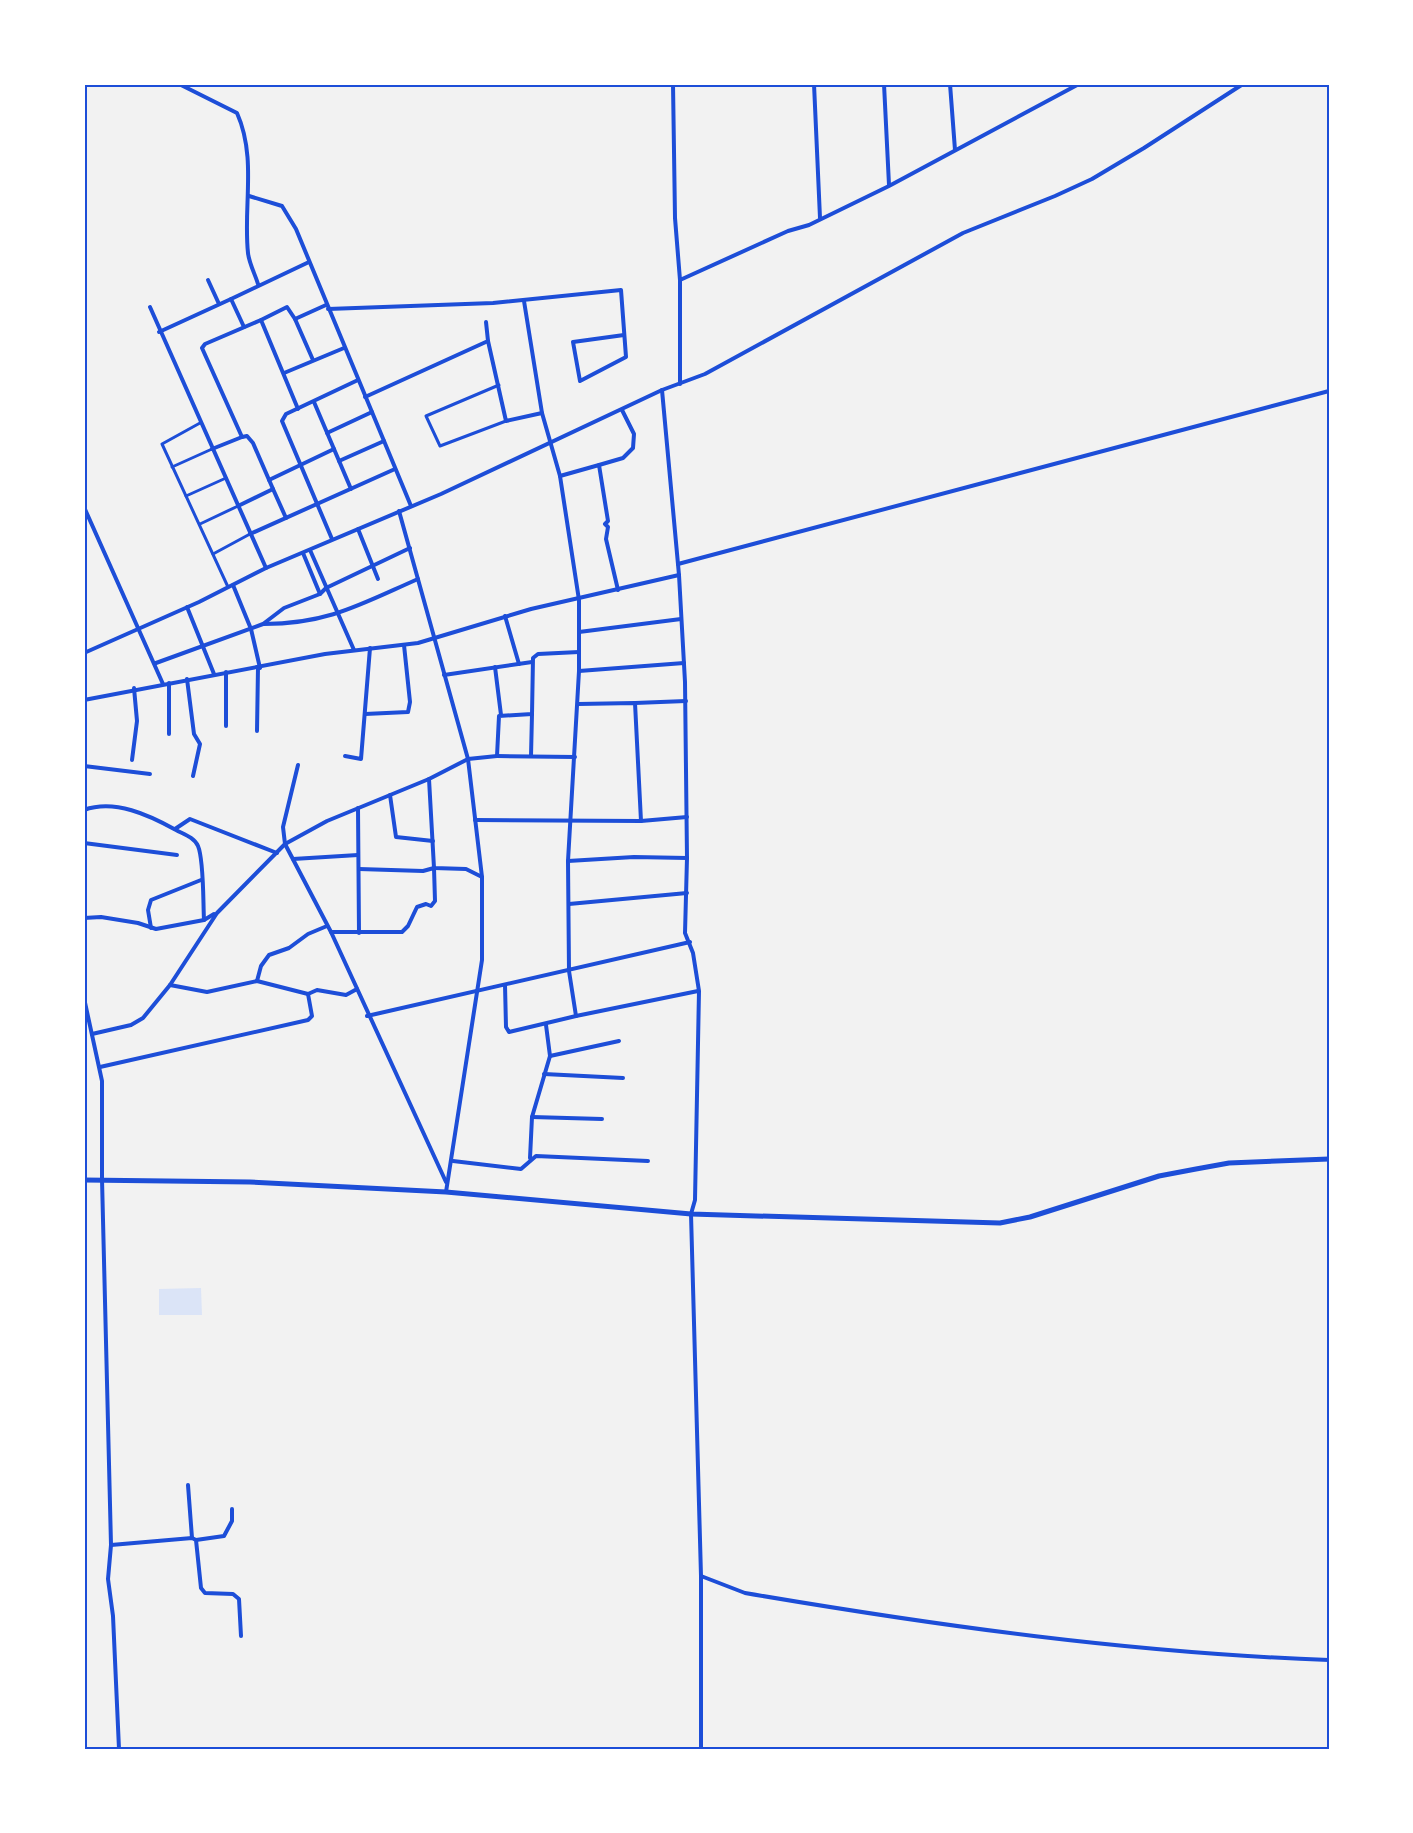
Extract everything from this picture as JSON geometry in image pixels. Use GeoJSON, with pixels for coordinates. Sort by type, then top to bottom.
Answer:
{"type":"FeatureCollection","features":[{"type":"Feature","properties":{"kind":"street"},"geometry":{"type":"LineString","coordinates":[[179,84],[237,113],[243,127],[249,196],[248,254],[258,284]]}},
{"type":"Feature","properties":{"kind":"street"},"geometry":{"type":"LineString","coordinates":[[673,84],[675,218],[680,280],[680,384]]}},
{"type":"Feature","properties":{"kind":"street"},"geometry":{"type":"LineString","coordinates":[[814,84],[820,219]]}},
{"type":"Feature","properties":{"kind":"street"},"geometry":{"type":"LineString","coordinates":[[884,84],[889,186]]}},
{"type":"Feature","properties":{"kind":"street"},"geometry":{"type":"LineString","coordinates":[[950,84],[955,150]]}},
{"type":"Feature","properties":{"kind":"street"},"geometry":{"type":"LineString","coordinates":[[680,280],[889,186],[1079,84]]}},
{"type":"Feature","properties":{"kind":"street"},"geometry":{"type":"LineString","coordinates":[[84,653],[187,607],[266,568],[553,443],[662,390],[705,374],[730,358],[802,323],[963,233],[1092,179],[1243,84]]}},
{"type":"Feature","properties":{"kind":"street"},"geometry":{"type":"LineString","coordinates":[[249,196],[282,206],[296,229],[411,506]]}},
{"type":"Feature","properties":{"kind":"street"},"geometry":{"type":"LineString","coordinates":[[159,332],[309,262]]}},
{"type":"Feature","properties":{"kind":"street"},"geometry":{"type":"LineString","coordinates":[[208,280],[219,304]]}},
{"type":"Feature","properties":{"kind":"street"},"geometry":{"type":"LineString","coordinates":[[295,319],[327,307],[524,301],[621,290],[626,357],[580,381],[573,342],[624,335]]}},
{"type":"Feature","properties":{"kind":"street"},"geometry":{"type":"LineString","coordinates":[[231,299],[244,327]]}},
{"type":"Feature","properties":{"kind":"street"},"geometry":{"type":"LineString","coordinates":[[524,301],[542,413],[553,443],[560,476],[579,600],[578,704],[568,861],[569,971],[576,1016]]}},
{"type":"Feature","properties":{"kind":"street"},"geometry":{"type":"LineString","coordinates":[[150,307],[159,332],[266,568]]}},
{"type":"Feature","properties":{"kind":"street"},"geometry":{"type":"LineString","coordinates":[[242,437],[202,349],[205,344],[287,307],[295,319],[313,360]]}},
{"type":"Feature","properties":{"kind":"street"},"geometry":{"type":"LineString","coordinates":[[261,320],[298,409]]}},
{"type":"Feature","properties":{"kind":"street"},"geometry":{"type":"LineString","coordinates":[[486,322],[488,341],[506,421]]}},
{"type":"Feature","properties":{"kind":"street"},"geometry":{"type":"LineString","coordinates":[[365,397],[488,341]]}},
{"type":"Feature","properties":{"kind":"street"},"geometry":{"type":"LineString","coordinates":[[284,373],[344,348]]}},
{"type":"Feature","properties":{"kind":"street"},"geometry":{"type":"LineString","coordinates":[[332,539],[282,421],[286,414],[358,380]]}},
{"type":"Feature","properties":{"kind":"street"},"geometry":{"type":"LineString","coordinates":[[499,385],[426,416],[440,446],[506,421],[542,413]]}},
{"type":"Feature","properties":{"kind":"street"},"geometry":{"type":"LineString","coordinates":[[662,390],[679,575],[686,700],[687,892],[685,933],[690,942],[699,991],[695,1200],[692,1214],[701,1576],[701,1749]]}},
{"type":"Feature","properties":{"kind":"street"},"geometry":{"type":"LineString","coordinates":[[678,564],[1329,391]]}},
{"type":"Feature","properties":{"kind":"street"},"geometry":{"type":"LineString","coordinates":[[314,402],[351,489]]}},
{"type":"Feature","properties":{"kind":"street"},"geometry":{"type":"LineString","coordinates":[[560,476],[623,458],[633,448],[634,434],[622,410]]}},
{"type":"Feature","properties":{"kind":"street"},"geometry":{"type":"LineString","coordinates":[[327,433],[372,412]]}},
{"type":"Feature","properties":{"kind":"street"},"geometry":{"type":"LineString","coordinates":[[200,423],[162,444],[251,629],[259,668],[257,731]]}},
{"type":"Feature","properties":{"kind":"street"},"geometry":{"type":"LineString","coordinates":[[172,467],[248,436],[286,519]]}},
{"type":"Feature","properties":{"kind":"street"},"geometry":{"type":"LineString","coordinates":[[339,461],[384,441]]}},
{"type":"Feature","properties":{"kind":"street"},"geometry":{"type":"LineString","coordinates":[[269,480],[334,449]]}},
{"type":"Feature","properties":{"kind":"street"},"geometry":{"type":"LineString","coordinates":[[599,465],[608,521],[605,524],[608,527],[606,539],[618,590]]}},
{"type":"Feature","properties":{"kind":"street"},"geometry":{"type":"LineString","coordinates":[[213,554],[250,534],[395,469]]}},
{"type":"Feature","properties":{"kind":"street"},"geometry":{"type":"LineString","coordinates":[[186,496],[226,478]]}},
{"type":"Feature","properties":{"kind":"street"},"geometry":{"type":"LineString","coordinates":[[200,524],[273,489]]}},
{"type":"Feature","properties":{"kind":"street"},"geometry":{"type":"LineString","coordinates":[[84,507],[156,663],[163,684]]}},
{"type":"Feature","properties":{"kind":"street"},"geometry":{"type":"LineString","coordinates":[[399,511],[468,759],[482,877],[483,943],[453,1161],[446,1183]]}},
{"type":"Feature","properties":{"kind":"street"},"geometry":{"type":"LineString","coordinates":[[357,529],[375,567],[378,579]]}},
{"type":"Feature","properties":{"kind":"street"},"geometry":{"type":"LineString","coordinates":[[156,663],[263,624],[288,606],[320,594],[326,588],[375,567],[411,548]]}},
{"type":"Feature","properties":{"kind":"street"},"geometry":{"type":"LineString","coordinates":[[310,550],[354,650]]}},
{"type":"Feature","properties":{"kind":"street"},"geometry":{"type":"LineString","coordinates":[[303,553],[320,594]]}},
{"type":"Feature","properties":{"kind":"street"},"geometry":{"type":"LineString","coordinates":[[84,700],[134,688],[214,674],[354,650],[404,645],[505,616],[679,575]]}},
{"type":"Feature","properties":{"kind":"street"},"geometry":{"type":"LineString","coordinates":[[263,624],[305,623],[337,615],[418,579]]}},
{"type":"Feature","properties":{"kind":"street"},"geometry":{"type":"LineString","coordinates":[[187,607],[214,674]]}},
{"type":"Feature","properties":{"kind":"street"},"geometry":{"type":"LineString","coordinates":[[505,616],[519,664]]}},
{"type":"Feature","properties":{"kind":"street"},"geometry":{"type":"LineString","coordinates":[[579,632],[681,619]]}},
{"type":"Feature","properties":{"kind":"street"},"geometry":{"type":"LineString","coordinates":[[366,714],[408,712],[410,702],[404,645]]}},
{"type":"Feature","properties":{"kind":"street"},"geometry":{"type":"LineString","coordinates":[[345,756],[361,759],[369,648]]}},
{"type":"Feature","properties":{"kind":"street"},"geometry":{"type":"LineString","coordinates":[[531,756],[532,662],[538,654],[579,652]]}},
{"type":"Feature","properties":{"kind":"street"},"geometry":{"type":"LineString","coordinates":[[444,675],[532,662]]}},
{"type":"Feature","properties":{"kind":"street"},"geometry":{"type":"LineString","coordinates":[[579,671],[684,663]]}},
{"type":"Feature","properties":{"kind":"street"},"geometry":{"type":"LineString","coordinates":[[495,667],[501,715],[497,756]]}},
{"type":"Feature","properties":{"kind":"street"},"geometry":{"type":"LineString","coordinates":[[226,672],[226,726]]}},
{"type":"Feature","properties":{"kind":"street"},"geometry":{"type":"LineString","coordinates":[[187,679],[194,734],[200,744],[193,776]]}},
{"type":"Feature","properties":{"kind":"street"},"geometry":{"type":"LineString","coordinates":[[169,683],[169,734]]}},
{"type":"Feature","properties":{"kind":"street"},"geometry":{"type":"LineString","coordinates":[[132,760],[137,722],[134,688]]}},
{"type":"Feature","properties":{"kind":"street"},"geometry":{"type":"LineString","coordinates":[[578,704],[686,700]]}},
{"type":"Feature","properties":{"kind":"street"},"geometry":{"type":"LineString","coordinates":[[635,703],[641,821]]}},
{"type":"Feature","properties":{"kind":"street"},"geometry":{"type":"LineString","coordinates":[[501,715],[532,714]]}},
{"type":"Feature","properties":{"kind":"street"},"geometry":{"type":"LineString","coordinates":[[92,1034],[138,1022],[149,1012],[170,985],[217,913],[285,844],[327,821],[429,779],[468,759],[497,756],[575,758]]}},
{"type":"Feature","properties":{"kind":"street"},"geometry":{"type":"LineString","coordinates":[[298,765],[283,827],[285,844],[331,932],[367,1016],[407,1094],[446,1183],[447,1192]]}},
{"type":"Feature","properties":{"kind":"street"},"geometry":{"type":"LineString","coordinates":[[84,766],[150,774]]}},
{"type":"Feature","properties":{"kind":"street"},"geometry":{"type":"LineString","coordinates":[[331,932],[359,933],[405,929],[417,907],[426,904],[431,906],[435,901],[429,779]]}},
{"type":"Feature","properties":{"kind":"street"},"geometry":{"type":"LineString","coordinates":[[390,795],[396,837],[433,841]]}},
{"type":"Feature","properties":{"kind":"street"},"geometry":{"type":"LineString","coordinates":[[84,810],[96,806],[114,807],[159,820],[197,844],[204,920]]}},
{"type":"Feature","properties":{"kind":"street"},"geometry":{"type":"LineString","coordinates":[[358,808],[359,933]]}},
{"type":"Feature","properties":{"kind":"street"},"geometry":{"type":"LineString","coordinates":[[475,820],[641,821],[687,817]]}},
{"type":"Feature","properties":{"kind":"street"},"geometry":{"type":"LineString","coordinates":[[175,829],[190,819],[277,852]]}},
{"type":"Feature","properties":{"kind":"street"},"geometry":{"type":"LineString","coordinates":[[84,843],[177,855]]}},
{"type":"Feature","properties":{"kind":"street"},"geometry":{"type":"LineString","coordinates":[[293,859],[358,855]]}},
{"type":"Feature","properties":{"kind":"street"},"geometry":{"type":"LineString","coordinates":[[568,861],[687,858]]}},
{"type":"Feature","properties":{"kind":"street"},"geometry":{"type":"LineString","coordinates":[[359,869],[423,871],[434,868],[463,868],[482,877]]}},
{"type":"Feature","properties":{"kind":"street"},"geometry":{"type":"LineString","coordinates":[[151,928],[147,910],[151,900],[201,880]]}},
{"type":"Feature","properties":{"kind":"street"},"geometry":{"type":"LineString","coordinates":[[569,904],[687,892]]}},
{"type":"Feature","properties":{"kind":"street"},"geometry":{"type":"LineString","coordinates":[[84,918],[101,916],[138,923],[151,928],[204,920],[217,913]]}},
{"type":"Feature","properties":{"kind":"street"},"geometry":{"type":"LineString","coordinates":[[257,981],[261,966],[269,955],[289,948],[308,934],[328,926]]}},
{"type":"Feature","properties":{"kind":"street"},"geometry":{"type":"LineString","coordinates":[[367,1016],[690,942]]}},
{"type":"Feature","properties":{"kind":"street"},"geometry":{"type":"LineString","coordinates":[[170,985],[207,992],[257,981],[308,994],[316,990],[345,995],[357,989]]}},
{"type":"Feature","properties":{"kind":"street"},"geometry":{"type":"LineString","coordinates":[[506,985],[507,1031],[523,1031],[576,1016],[699,991]]}},
{"type":"Feature","properties":{"kind":"street"},"geometry":{"type":"LineString","coordinates":[[100,1067],[308,1020],[312,1016],[308,994]]}},
{"type":"Feature","properties":{"kind":"street"},"geometry":{"type":"LineString","coordinates":[[84,998],[100,1067],[111,1545],[108,1579],[113,1616],[119,1749]]}},
{"type":"Feature","properties":{"kind":"street"},"geometry":{"type":"LineString","coordinates":[[530,1159],[532,1117],[549,1056],[546,1024]]}},
{"type":"Feature","properties":{"kind":"street"},"geometry":{"type":"LineString","coordinates":[[549,1056],[619,1041]]}},
{"type":"Feature","properties":{"kind":"street"},"geometry":{"type":"LineString","coordinates":[[544,1074],[622,1078]]}},
{"type":"Feature","properties":{"kind":"street"},"geometry":{"type":"LineString","coordinates":[[532,1117],[602,1119]]}},
{"type":"Feature","properties":{"kind":"street"},"geometry":{"type":"LineString","coordinates":[[453,1161],[521,1169],[536,1156],[648,1161]]}},
{"type":"Feature","properties":{"kind":"street"},"geometry":{"type":"LineString","coordinates":[[84,1179],[250,1182],[447,1192],[692,1214],[1006,1223],[1159,1176],[1196,1168],[1229,1163],[1329,1159]]}},
{"type":"Feature","properties":{"kind":"street"},"geometry":{"type":"LineString","coordinates":[[188,1485],[201,1588],[205,1593],[233,1594],[239,1599],[241,1636]]}},
{"type":"Feature","properties":{"kind":"street"},"geometry":{"type":"LineString","coordinates":[[111,1545],[224,1536],[232,1521],[232,1509]]}},
{"type":"Feature","properties":{"kind":"street"},"geometry":{"type":"LineString","coordinates":[[701,1576],[745,1593],[1071,1642],[1200,1655],[1329,1660]]}},
{"type":"Feature","properties":{"kind":"shaded area"},"geometry":{"type":"Polygon","coordinates":[[[201,1288],[202,1315],[159,1315],[159,1289],[201,1288]]]}}]}
